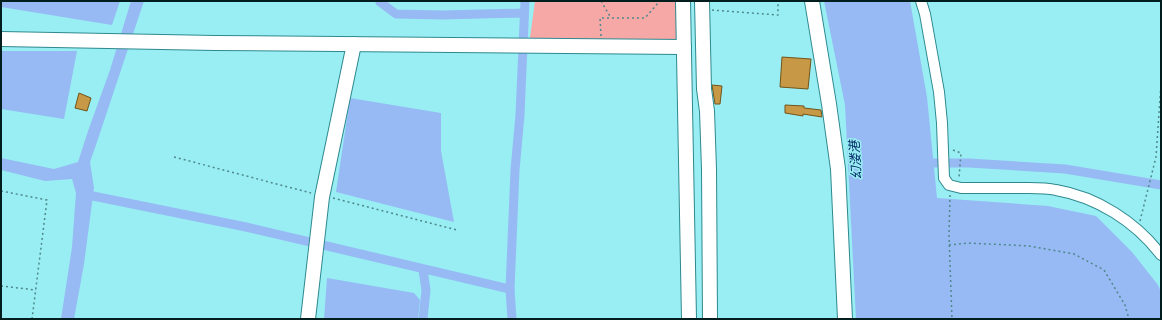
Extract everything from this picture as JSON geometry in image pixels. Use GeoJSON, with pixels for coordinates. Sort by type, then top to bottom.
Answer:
{"type":"FeatureCollection","features":[{"type":"Feature","properties":{"kind":"main road"},"geometry":{"type":"LineString","coordinates":[[683,1],[689,319]]}},
{"type":"Feature","properties":{"kind":"main road"},"geometry":{"type":"LineString","coordinates":[[812,1],[830,104],[838,169],[845,319]]}},
{"type":"Feature","properties":{"kind":"main road"},"geometry":{"type":"LineString","coordinates":[[702,5],[704,90],[707,111],[709,169],[710,319]]}},
{"type":"Feature","properties":{"kind":"main road"},"geometry":{"type":"LineString","coordinates":[[1,40],[684,47]]}},
{"type":"Feature","properties":{"kind":"main road"},"geometry":{"type":"LineString","coordinates":[[308,319],[322,197],[354,44]]}},
{"type":"Feature","properties":{"kind":"main road"},"geometry":{"type":"LineString","coordinates":[[685,90],[704,90]]}},
{"type":"Feature","properties":{"kind":"street"},"geometry":{"type":"LineString","coordinates":[[921,1],[939,92],[944,178],[949,186],[1055,189],[1075,194],[1095,201],[1111,211],[1153,244],[1161,255]]}},
{"type":"Feature","properties":{"kind":"path"},"geometry":{"type":"LineString","coordinates":[[601,1],[611,18]]}},
{"type":"Feature","properties":{"kind":"path"},"geometry":{"type":"LineString","coordinates":[[601,46],[600,18],[645,18],[658,3],[658,1]]}},
{"type":"Feature","properties":{"kind":"path"},"geometry":{"type":"LineString","coordinates":[[702,5],[778,15],[778,1]]}},
{"type":"Feature","properties":{"kind":"path"},"geometry":{"type":"LineString","coordinates":[[1138,231],[1156,157],[1161,83]]}},
{"type":"Feature","properties":{"kind":"path"},"geometry":{"type":"LineString","coordinates":[[943,147],[961,153],[954,187],[949,245],[952,319]]}},
{"type":"Feature","properties":{"kind":"path"},"geometry":{"type":"LineString","coordinates":[[1,192],[47,200],[32,319]]}},
{"type":"Feature","properties":{"kind":"path"},"geometry":{"type":"LineString","coordinates":[[949,245],[968,243],[1029,246],[1074,254],[1104,270],[1125,305],[1129,319]]}},
{"type":"Feature","properties":{"kind":"path"},"geometry":{"type":"LineString","coordinates":[[1,286],[36,290]]}},
{"type":"Feature","properties":{"kind":"shaded area"},"geometry":{"type":"Polygon","coordinates":[[[535,1],[683,1],[684,47],[529,45],[535,1]]]}},
{"type":"Feature","properties":{"kind":"water"},"geometry":{"type":"Polygon","coordinates":[[[1,1],[120,1],[112,25],[1,7],[1,1]]]}},
{"type":"Feature","properties":{"kind":"water"},"geometry":{"type":"Polygon","coordinates":[[[131,1],[144,1],[90,162],[94,188],[84,264],[74,319],[61,319],[72,247],[76,193],[72,179],[45,181],[1,170],[1,158],[54,169],[78,162],[110,70],[131,1]]]}},
{"type":"Feature","properties":{"kind":"water","name":"幻溇港"},"geometry":{"type":"Polygon","coordinates":[[[824,1],[910,1],[927,97],[937,198],[1048,206],[1096,216],[1132,252],[1158,285],[1161,292],[1161,319],[856,319],[845,105],[824,1]]]}},
{"type":"Feature","properties":{"kind":"water"},"geometry":{"type":"Polygon","coordinates":[[[1,51],[77,51],[64,119],[1,109],[1,51]]]}},
{"type":"Feature","properties":{"kind":"water"},"geometry":{"type":"Polygon","coordinates":[[[350,98],[441,113],[441,151],[454,222],[336,192],[350,98]]]}},
{"type":"Feature","properties":{"kind":"water"},"geometry":{"type":"Polygon","coordinates":[[[327,278],[414,293],[420,300],[418,319],[324,319],[327,278]]]}},
{"type":"Feature","properties":{"kind":"building"},"geometry":{"type":"Polygon","coordinates":[[[782,57],[811,59],[808,89],[780,87],[782,57]]]}},
{"type":"Feature","properties":{"kind":"building"},"geometry":{"type":"Polygon","coordinates":[[[712,85],[722,86],[720,104],[715,104],[712,85]]]}},
{"type":"Feature","properties":{"kind":"building"},"geometry":{"type":"Polygon","coordinates":[[[79,93],[91,98],[87,111],[75,108],[79,93]]]}},
{"type":"Feature","properties":{"kind":"building"},"geometry":{"type":"Polygon","coordinates":[[[785,105],[804,106],[804,108],[821,110],[822,117],[785,113],[785,105]]]}},
{"type":"Feature","properties":{"kind":"waterway"},"geometry":{"type":"LineString","coordinates":[[512,319],[510,289],[525,1]]}},
{"type":"Feature","properties":{"kind":"waterway"},"geometry":{"type":"LineString","coordinates":[[380,2],[396,14],[443,15],[524,13]]}},
{"type":"Feature","properties":{"kind":"waterway"},"geometry":{"type":"LineString","coordinates":[[922,163],[969,163],[1065,169],[1161,185]]}},
{"type":"Feature","properties":{"kind":"waterway"},"geometry":{"type":"LineString","coordinates":[[93,196],[246,227],[510,289]]}},
{"type":"Feature","properties":{"kind":"waterway"},"geometry":{"type":"LineString","coordinates":[[423,270],[426,290],[423,319]]}}]}
